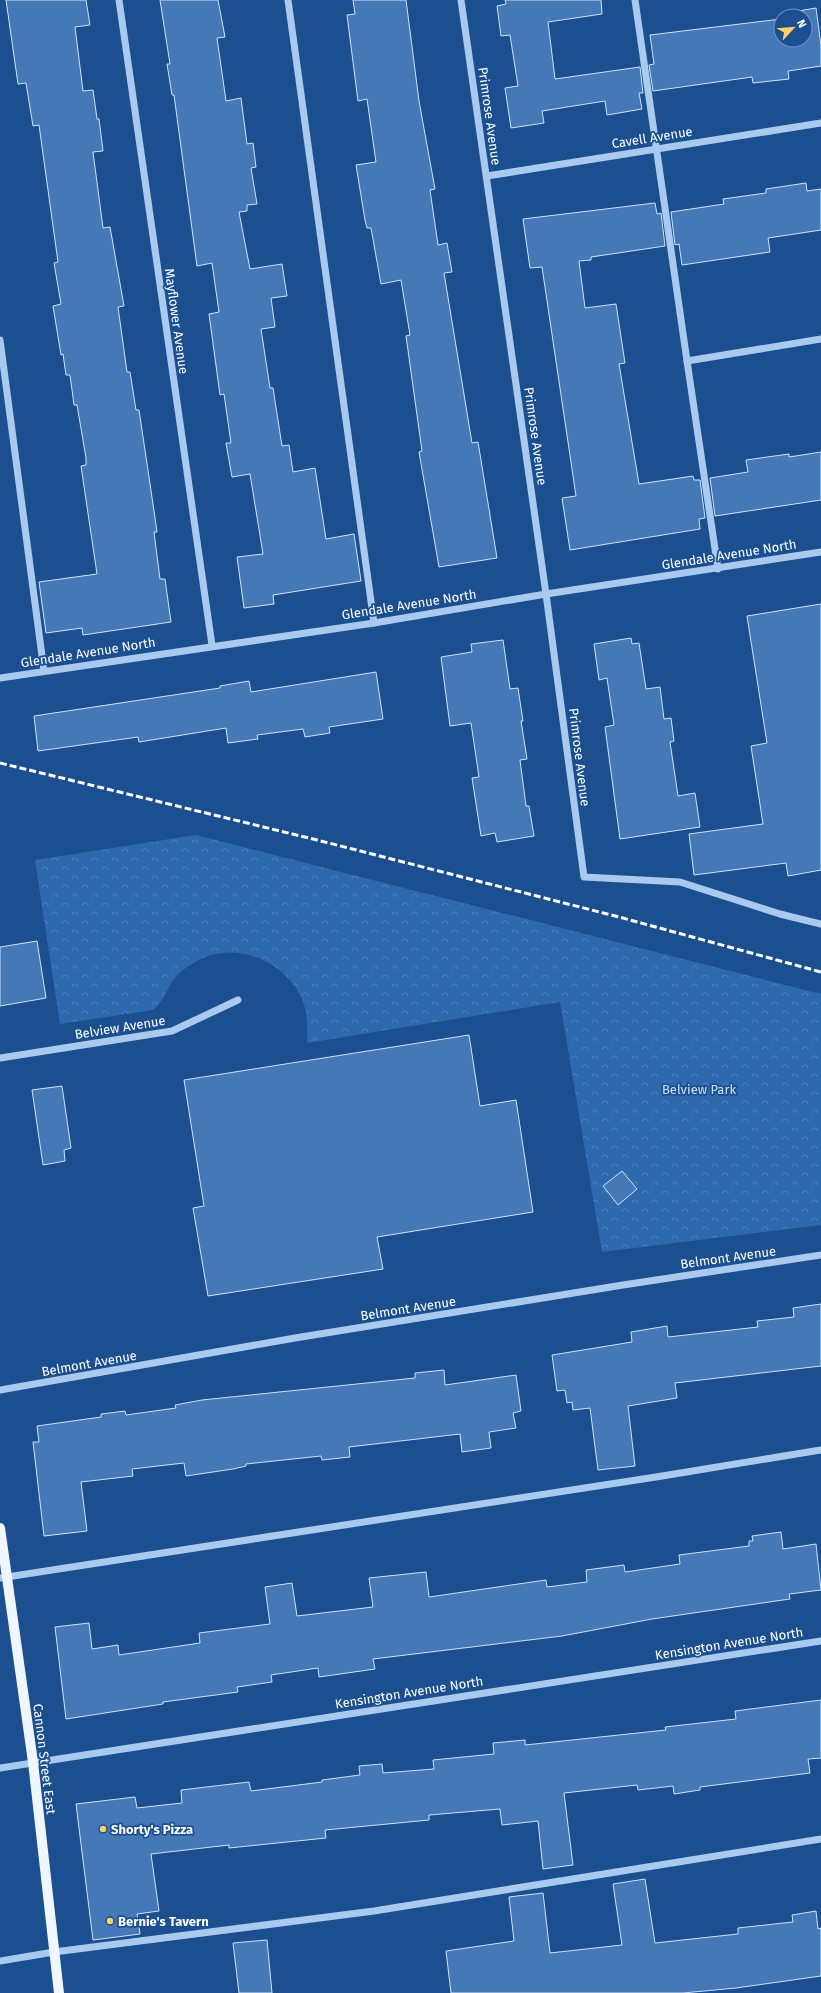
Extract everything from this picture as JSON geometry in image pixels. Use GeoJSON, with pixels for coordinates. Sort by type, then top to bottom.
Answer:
{"type":"FeatureCollection","features":[{"type":"Feature","properties":{"kind":"main road","name":"Cannon Street East"},"geometry":{"type":"LineString","coordinates":[[0,1528],[4,1578],[33,1762],[59,1993]]}},
{"type":"Feature","properties":{"kind":"street","name":"Mayflower Avenue"},"geometry":{"type":"LineString","coordinates":[[119,0],[212,645]]}},
{"type":"Feature","properties":{"kind":"street"},"geometry":{"type":"LineString","coordinates":[[288,0],[374,623]]}},
{"type":"Feature","properties":{"kind":"street","name":"Primrose Avenue"},"geometry":{"type":"LineString","coordinates":[[461,0],[546,594],[584,876],[680,882],[780,914],[821,924]]}},
{"type":"Feature","properties":{"kind":"street"},"geometry":{"type":"LineString","coordinates":[[635,0],[718,569]]}},
{"type":"Feature","properties":{"kind":"street","name":"Cavell Avenue"},"geometry":{"type":"LineString","coordinates":[[487,176],[821,123]]}},
{"type":"Feature","properties":{"kind":"street"},"geometry":{"type":"LineString","coordinates":[[687,361],[821,339]]}},
{"type":"Feature","properties":{"kind":"street"},"geometry":{"type":"LineString","coordinates":[[0,340],[44,671]]}},
{"type":"Feature","properties":{"kind":"street","name":"Glendale Avenue North"},"geometry":{"type":"LineString","coordinates":[[0,678],[212,645],[374,623],[546,594],[718,569],[821,552]]}},
{"type":"Feature","properties":{"kind":"street","name":"Belview Avenue"},"geometry":{"type":"LineString","coordinates":[[0,1058],[172,1031],[238,1000]]}},
{"type":"Feature","properties":{"kind":"street","name":"Belmont Avenue"},"geometry":{"type":"LineString","coordinates":[[0,1390],[295,1338],[622,1285],[821,1255]]}},
{"type":"Feature","properties":{"kind":"street"},"geometry":{"type":"LineString","coordinates":[[4,1578],[656,1478],[821,1450]]}},
{"type":"Feature","properties":{"kind":"street","name":"Kensington Avenue North"},"geometry":{"type":"LineString","coordinates":[[0,1768],[821,1640]]}},
{"type":"Feature","properties":{"kind":"street"},"geometry":{"type":"LineString","coordinates":[[0,1961],[54,1952],[374,1911],[821,1839]]}},
{"type":"Feature","properties":{"kind":"green space","name":"Belview Park"},"geometry":{"type":"Polygon","coordinates":[[[196,835],[821,994],[821,1225],[602,1252],[560,1002],[307,1043],[306,1011],[299,993],[290,980],[279,969],[266,961],[237,953],[221,953],[206,957],[180,972],[173,980],[161,1001],[153,1010],[60,1024],[35,860],[196,835]]]}},
{"type":"Feature","properties":{"kind":"building"},"geometry":{"type":"Polygon","coordinates":[[[6,0],[86,0],[90,25],[75,27],[83,91],[93,90],[97,119],[99,119],[103,151],[93,152],[103,228],[110,227],[124,306],[118,307],[127,372],[130,372],[136,410],[139,410],[157,532],[154,532],[160,579],[165,579],[171,622],[83,635],[82,628],[46,633],[39,582],[97,574],[81,466],[86,465],[86,458],[77,405],[74,405],[70,375],[66,375],[63,354],[61,355],[53,306],[61,304],[54,263],[58,262],[39,125],[33,126],[26,83],[18,84],[6,0]]]}},
{"type":"Feature","properties":{"kind":"building"},"geometry":{"type":"Polygon","coordinates":[[[160,0],[218,0],[225,37],[217,38],[226,101],[241,98],[247,144],[253,143],[256,167],[251,168],[257,204],[247,205],[247,211],[239,212],[250,269],[282,264],[287,296],[271,298],[275,327],[261,329],[270,388],[273,388],[282,446],[289,445],[293,472],[315,468],[326,539],[354,534],[361,581],[273,595],[274,604],[244,608],[237,557],[263,554],[250,474],[232,477],[226,443],[231,443],[224,394],[220,395],[209,314],[219,312],[212,263],[197,266],[174,95],[172,95],[167,64],[170,64],[160,0]]]}},
{"type":"Feature","properties":{"kind":"building"},"geometry":{"type":"Polygon","coordinates":[[[353,0],[406,0],[419,101],[435,189],[430,190],[438,245],[447,243],[452,272],[444,273],[472,443],[478,442],[497,558],[439,567],[419,452],[422,451],[406,336],[410,335],[401,280],[381,284],[371,228],[367,228],[365,220],[356,165],[376,162],[367,99],[358,101],[347,15],[355,14],[353,0]]]}},
{"type":"Feature","properties":{"kind":"building"},"geometry":{"type":"Polygon","coordinates":[[[505,0],[601,0],[602,14],[548,22],[555,79],[640,67],[643,93],[639,93],[642,109],[607,115],[605,101],[542,111],[544,123],[511,128],[505,88],[518,86],[510,35],[501,36],[497,6],[506,4],[505,0]]]}},
{"type":"Feature","properties":{"kind":"building"},"geometry":{"type":"Polygon","coordinates":[[[813,8],[816,8],[821,46],[821,66],[788,71],[789,79],[753,83],[752,77],[653,91],[649,65],[654,64],[650,35],[773,20],[773,48],[813,48],[813,8]]]}},
{"type":"Feature","properties":{"kind":"building"},"geometry":{"type":"Polygon","coordinates":[[[806,183],[807,191],[821,189],[821,230],[768,238],[770,252],[682,265],[679,244],[675,245],[671,212],[724,204],[723,199],[766,193],[766,189],[806,183]]]}},
{"type":"Feature","properties":{"kind":"building"},"geometry":{"type":"Polygon","coordinates":[[[655,203],[657,214],[661,213],[665,246],[591,257],[591,260],[579,261],[585,308],[616,304],[625,363],[619,364],[639,484],[693,476],[694,480],[700,480],[705,518],[699,519],[700,529],[570,550],[562,498],[576,496],[542,267],[530,268],[523,219],[655,203]]]}},
{"type":"Feature","properties":{"kind":"building"},"geometry":{"type":"Polygon","coordinates":[[[821,452],[821,500],[715,516],[710,478],[748,472],[746,460],[789,454],[789,457],[821,452]]]}},
{"type":"Feature","properties":{"kind":"building"},"geometry":{"type":"Polygon","coordinates":[[[821,604],[821,870],[788,876],[786,863],[694,875],[689,834],[763,824],[751,746],[767,743],[747,616],[821,604]]]}},
{"type":"Feature","properties":{"kind":"building"},"geometry":{"type":"Polygon","coordinates":[[[631,638],[632,644],[639,643],[646,689],[660,687],[664,719],[671,718],[674,741],[670,742],[678,796],[695,793],[700,827],[620,839],[605,727],[614,725],[607,678],[599,680],[594,644],[631,638]]]}},
{"type":"Feature","properties":{"kind":"building"},"geometry":{"type":"Polygon","coordinates":[[[503,640],[510,689],[518,688],[527,759],[520,760],[526,806],[529,806],[534,836],[497,842],[495,833],[481,836],[472,778],[479,777],[471,723],[450,726],[441,657],[472,652],[471,644],[503,640]]]}},
{"type":"Feature","properties":{"kind":"building"},"geometry":{"type":"Polygon","coordinates":[[[376,672],[383,719],[329,727],[330,733],[305,737],[303,729],[257,735],[258,739],[228,743],[226,728],[139,742],[138,737],[38,751],[34,716],[220,688],[220,686],[249,681],[251,692],[376,672]]]}},
{"type":"Feature","properties":{"kind":"building"},"geometry":{"type":"Polygon","coordinates":[[[37,941],[46,998],[0,1006],[0,947],[37,941]]]}},
{"type":"Feature","properties":{"kind":"building"},"geometry":{"type":"Polygon","coordinates":[[[469,1035],[480,1106],[516,1100],[533,1212],[377,1237],[383,1269],[208,1296],[193,1208],[204,1206],[184,1080],[469,1035]]]}},
{"type":"Feature","properties":{"kind":"building"},"geometry":{"type":"Polygon","coordinates":[[[62,1086],[71,1148],[64,1150],[65,1161],[43,1165],[32,1090],[62,1086]]]}},
{"type":"Feature","properties":{"kind":"building"},"geometry":{"type":"Polygon","coordinates":[[[622,1171],[637,1189],[618,1205],[603,1186],[622,1171]]]}},
{"type":"Feature","properties":{"kind":"building"},"geometry":{"type":"Polygon","coordinates":[[[821,1304],[821,1366],[675,1383],[677,1398],[628,1406],[635,1466],[598,1470],[590,1408],[573,1410],[572,1402],[567,1403],[565,1390],[557,1391],[552,1355],[632,1342],[631,1332],[667,1326],[668,1337],[758,1327],[757,1321],[794,1317],[793,1308],[821,1304]]]}},
{"type":"Feature","properties":{"kind":"building"},"geometry":{"type":"Polygon","coordinates":[[[444,1370],[445,1385],[516,1375],[521,1411],[513,1413],[516,1428],[489,1432],[491,1448],[462,1452],[460,1434],[349,1447],[350,1457],[322,1460],[321,1456],[246,1464],[246,1466],[233,1469],[186,1476],[184,1463],[132,1469],[133,1476],[81,1482],[87,1531],[44,1536],[33,1442],[39,1442],[37,1426],[101,1417],[101,1414],[125,1411],[126,1415],[176,1408],[175,1405],[202,1400],[415,1378],[415,1373],[444,1370]]]}},
{"type":"Feature","properties":{"kind":"building"},"geometry":{"type":"Polygon","coordinates":[[[781,1532],[783,1549],[816,1544],[821,1590],[789,1594],[790,1599],[652,1619],[562,1636],[373,1659],[375,1669],[319,1677],[318,1668],[271,1675],[272,1682],[237,1687],[238,1692],[163,1702],[163,1704],[66,1719],[55,1627],[89,1623],[92,1649],[118,1645],[119,1655],[200,1643],[199,1633],[270,1624],[265,1587],[292,1583],[297,1616],[373,1607],[369,1578],[426,1572],[429,1597],[546,1580],[547,1587],[587,1582],[586,1570],[624,1565],[625,1572],[680,1564],[679,1555],[749,1546],[749,1541],[753,1541],[752,1536],[781,1532]]]}},
{"type":"Feature","properties":{"kind":"building"},"geometry":{"type":"Polygon","coordinates":[[[821,1700],[821,1758],[808,1759],[810,1773],[700,1787],[700,1790],[674,1794],[673,1786],[638,1790],[637,1785],[564,1793],[573,1865],[543,1869],[538,1821],[502,1825],[500,1809],[429,1815],[429,1820],[325,1830],[326,1838],[229,1848],[229,1845],[151,1854],[159,1911],[137,1914],[140,1934],[93,1940],[76,1804],[135,1797],[137,1808],[182,1803],[181,1790],[249,1782],[251,1791],[322,1782],[322,1780],[360,1775],[359,1766],[382,1764],[383,1773],[434,1769],[433,1760],[494,1754],[493,1743],[525,1740],[525,1745],[666,1730],[665,1727],[736,1719],[735,1711],[821,1700]]]}},
{"type":"Feature","properties":{"kind":"building"},"geometry":{"type":"Polygon","coordinates":[[[645,1879],[655,1943],[738,1934],[738,1928],[793,1922],[792,1915],[816,1911],[818,1929],[821,1928],[821,1976],[736,1988],[683,1993],[451,1993],[446,1951],[514,1941],[509,1897],[543,1893],[550,1953],[622,1945],[613,1884],[645,1879]]]}},
{"type":"Feature","properties":{"kind":"building"},"geometry":{"type":"Polygon","coordinates":[[[267,1940],[272,1993],[239,1993],[233,1943],[267,1940]]]}},
{"type":"Feature","properties":{"kind":"railway"},"geometry":{"type":"LineString","coordinates":[[0,763],[317,840],[619,917],[821,972]]}},
{"type":"Feature","properties":{"kind":"place","name":"Shorty's Pizza"},"geometry":{"type":"Point","coordinates":[103,1829]}},
{"type":"Feature","properties":{"kind":"place","name":"Bernie's Tavern"},"geometry":{"type":"Point","coordinates":[110,1921]}}]}
